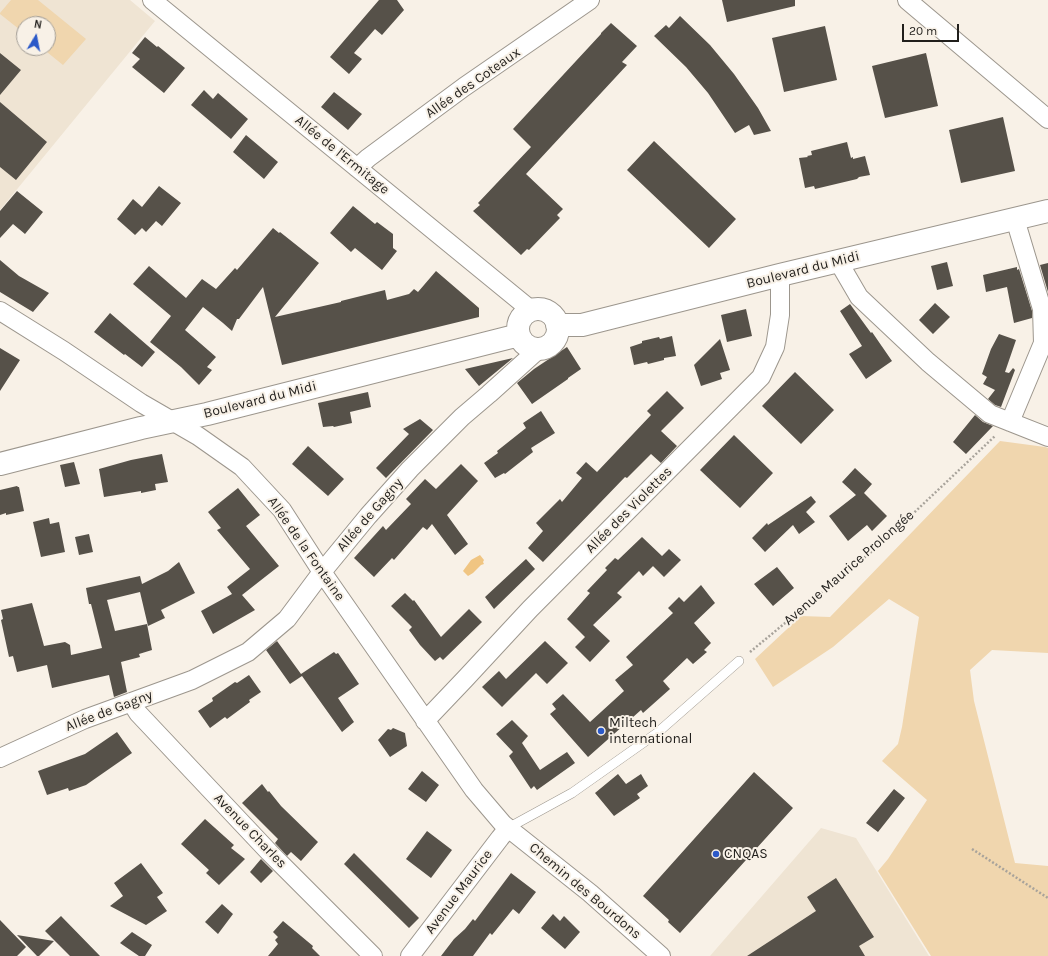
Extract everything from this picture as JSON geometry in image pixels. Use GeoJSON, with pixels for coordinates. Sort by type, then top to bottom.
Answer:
{"type":"FeatureCollection","features":[{"type":"Feature","properties":{"kind":"street","name":"Allée de l'Ermitage"},"geometry":{"type":"LineString","coordinates":[[152,0],[530,310]]}},
{"type":"Feature","properties":{"kind":"street","name":"Allée des Coteaux"},"geometry":{"type":"LineString","coordinates":[[357,168],[368,158],[464,88],[590,0]]}},
{"type":"Feature","properties":{"kind":"street"},"geometry":{"type":"LineString","coordinates":[[907,0],[1048,119]]}},
{"type":"Feature","properties":{"kind":"street","name":"Boulevard du Midi"},"geometry":{"type":"LineString","coordinates":[[557,325],[582,325],[780,275],[1048,211]]}},
{"type":"Feature","properties":{"kind":"street"},"geometry":{"type":"LineString","coordinates":[[1010,422],[1043,343],[1042,309],[1015,219]]}},
{"type":"Feature","properties":{"kind":"street"},"geometry":{"type":"LineString","coordinates":[[838,261],[859,297],[928,362],[990,414],[1048,437]]}},
{"type":"Feature","properties":{"kind":"street","name":"Allée des Violettes"},"geometry":{"type":"LineString","coordinates":[[425,720],[530,608],[761,377],[775,347],[780,315],[780,275]]}},
{"type":"Feature","properties":{"kind":"street"},"geometry":{"type":"LineString","coordinates":[[542,309],[547,311],[552,315],[557,325],[555,338],[551,343],[540,348],[533,348],[527,345],[522,341],[519,335],[518,329],[521,318],[530,310],[542,309]]}},
{"type":"Feature","properties":{"kind":"street","name":"Allée de la Fontaine"},"geometry":{"type":"LineString","coordinates":[[0,311],[64,351],[140,403],[198,436],[242,467],[282,510],[322,572],[474,790],[508,828]]}},
{"type":"Feature","properties":{"kind":"street","name":"Boulevard du Midi"},"geometry":{"type":"LineString","coordinates":[[0,464],[172,421],[215,412],[519,335]]}},
{"type":"Feature","properties":{"kind":"street","name":"Allée de Gagny"},"geometry":{"type":"LineString","coordinates":[[0,758],[85,719],[192,680],[248,652],[288,619],[322,572],[368,516],[410,469],[462,417],[540,348]]}},
{"type":"Feature","properties":{"kind":"street","name":"Avenue Charles"},"geometry":{"type":"LineString","coordinates":[[131,702],[138,713],[258,840],[373,956]]}},
{"type":"Feature","properties":{"kind":"street","name":"Avenue Maurice"},"geometry":{"type":"LineString","coordinates":[[410,956],[508,828]]}},
{"type":"Feature","properties":{"kind":"street","name":"Chemin des Bourdons"},"geometry":{"type":"LineString","coordinates":[[508,828],[590,893],[661,956]]}},
{"type":"Feature","properties":{"kind":"lane"},"geometry":{"type":"LineString","coordinates":[[508,828],[572,793],[657,733],[739,662]]}},
{"type":"Feature","properties":{"kind":"path","name":"Avenue Maurice Prolongée"},"geometry":{"type":"LineString","coordinates":[[739,662],[882,543],[1010,422]]}},
{"type":"Feature","properties":{"kind":"path"},"geometry":{"type":"LineString","coordinates":[[972,849],[1048,898]]}},
{"type":"Feature","properties":{"kind":"shaded area"},"geometry":{"type":"Polygon","coordinates":[[[0,0],[130,0],[155,21],[0,210],[0,0]]]}},
{"type":"Feature","properties":{"kind":"shaded area"},"geometry":{"type":"Polygon","coordinates":[[[11,0],[38,0],[86,39],[63,65],[52,56],[56,56],[56,16],[16,16],[16,27],[0,13],[11,0]]]}},
{"type":"Feature","properties":{"kind":"shaded area"},"geometry":{"type":"Polygon","coordinates":[[[1000,441],[1048,448],[1048,653],[992,650],[970,670],[974,701],[1015,863],[1048,866],[1048,956],[931,956],[878,871],[888,859],[927,800],[882,761],[898,744],[919,617],[889,599],[833,647],[773,687],[755,659],[801,616],[830,617],[1000,441]]]}},
{"type":"Feature","properties":{"kind":"shaded area"},"geometry":{"type":"Polygon","coordinates":[[[480,555],[484,560],[484,564],[468,576],[463,571],[471,560],[480,555]]]}},
{"type":"Feature","properties":{"kind":"shaded area"},"geometry":{"type":"Polygon","coordinates":[[[821,828],[856,838],[929,956],[710,956],[821,828]]]}},
{"type":"Feature","properties":{"kind":"building"},"geometry":{"type":"Polygon","coordinates":[[[379,0],[397,0],[404,10],[382,35],[375,29],[354,53],[362,59],[349,74],[330,57],[379,0]]]}},
{"type":"Feature","properties":{"kind":"building"},"geometry":{"type":"Polygon","coordinates":[[[722,0],[795,0],[795,6],[727,22],[722,0]]]}},
{"type":"Feature","properties":{"kind":"building"},"geometry":{"type":"Polygon","coordinates":[[[680,16],[710,45],[734,74],[758,108],[771,131],[754,135],[749,125],[735,133],[708,93],[686,67],[654,36],[666,25],[669,28],[680,16]]]}},
{"type":"Feature","properties":{"kind":"building"},"geometry":{"type":"Polygon","coordinates":[[[611,23],[637,46],[622,62],[627,65],[526,174],[563,209],[557,215],[560,218],[529,250],[527,249],[521,255],[473,211],[480,205],[478,203],[531,147],[513,129],[611,23]]]}},
{"type":"Feature","properties":{"kind":"building"},"geometry":{"type":"Polygon","coordinates":[[[825,26],[837,80],[784,92],[772,38],[825,26]]]}},
{"type":"Feature","properties":{"kind":"building"},"geometry":{"type":"Polygon","coordinates":[[[145,37],[185,68],[164,93],[132,67],[140,59],[132,53],[145,37]]]}},
{"type":"Feature","properties":{"kind":"building"},"geometry":{"type":"Polygon","coordinates":[[[0,53],[21,70],[0,95],[0,53]]]}},
{"type":"Feature","properties":{"kind":"building"},"geometry":{"type":"Polygon","coordinates":[[[926,53],[938,106],[885,118],[872,66],[926,53]]]}},
{"type":"Feature","properties":{"kind":"building"},"geometry":{"type":"Polygon","coordinates":[[[204,90],[213,99],[218,93],[248,119],[231,139],[191,105],[204,90]]]}},
{"type":"Feature","properties":{"kind":"building"},"geometry":{"type":"Polygon","coordinates":[[[334,92],[362,114],[348,130],[321,107],[334,92]]]}},
{"type":"Feature","properties":{"kind":"building"},"geometry":{"type":"Polygon","coordinates":[[[0,102],[47,142],[16,180],[0,167],[0,102]]]}},
{"type":"Feature","properties":{"kind":"building"},"geometry":{"type":"Polygon","coordinates":[[[1003,117],[1015,171],[961,183],[949,130],[1003,117]]]}},
{"type":"Feature","properties":{"kind":"building"},"geometry":{"type":"Polygon","coordinates":[[[246,135],[278,162],[264,179],[233,152],[246,135]]]}},
{"type":"Feature","properties":{"kind":"building"},"geometry":{"type":"Polygon","coordinates":[[[654,141],[736,219],[709,248],[627,170],[654,141]]]}},
{"type":"Feature","properties":{"kind":"building"},"geometry":{"type":"Polygon","coordinates":[[[847,142],[851,158],[853,157],[853,159],[865,156],[870,175],[815,189],[814,186],[805,188],[799,158],[812,155],[811,151],[847,142]]]}},
{"type":"Feature","properties":{"kind":"building"},"geometry":{"type":"Polygon","coordinates":[[[159,186],[181,203],[162,226],[156,221],[146,232],[142,228],[135,235],[117,219],[133,199],[142,207],[159,186]]]}},
{"type":"Feature","properties":{"kind":"building"},"geometry":{"type":"Polygon","coordinates":[[[17,191],[43,212],[25,234],[13,224],[0,238],[0,211],[17,191]]]}},
{"type":"Feature","properties":{"kind":"building"},"geometry":{"type":"Polygon","coordinates":[[[353,206],[375,224],[377,222],[393,234],[393,248],[397,251],[382,270],[355,248],[351,252],[330,233],[353,206]]]}},
{"type":"Feature","properties":{"kind":"building"},"geometry":{"type":"Polygon","coordinates":[[[273,228],[319,263],[275,317],[385,290],[387,300],[409,294],[414,289],[418,292],[436,271],[479,308],[479,317],[282,365],[263,287],[239,319],[237,319],[232,331],[203,307],[185,330],[216,357],[207,367],[212,370],[199,385],[181,367],[150,342],[171,316],[133,284],[149,266],[186,298],[202,279],[216,289],[235,268],[237,270],[273,228]]]}},
{"type":"Feature","properties":{"kind":"building"},"geometry":{"type":"Polygon","coordinates":[[[0,260],[19,276],[49,293],[33,312],[0,292],[0,260]]]}},
{"type":"Feature","properties":{"kind":"building"},"geometry":{"type":"Polygon","coordinates":[[[947,262],[953,286],[937,290],[931,266],[947,262]]]}},
{"type":"Feature","properties":{"kind":"building"},"geometry":{"type":"Polygon","coordinates":[[[1048,263],[1048,292],[1040,265],[1048,263]]]}},
{"type":"Feature","properties":{"kind":"building"},"geometry":{"type":"Polygon","coordinates":[[[1017,267],[1017,270],[1019,269],[1032,311],[1032,318],[1014,323],[1007,287],[986,292],[983,275],[1017,267]]]}},
{"type":"Feature","properties":{"kind":"building"},"geometry":{"type":"Polygon","coordinates":[[[935,303],[950,317],[933,334],[919,320],[935,303]]]}},
{"type":"Feature","properties":{"kind":"building"},"geometry":{"type":"Polygon","coordinates":[[[850,304],[892,361],[866,379],[849,354],[862,346],[840,311],[850,304]]]}},
{"type":"Feature","properties":{"kind":"building"},"geometry":{"type":"Polygon","coordinates":[[[746,309],[752,336],[727,342],[721,315],[746,309]]]}},
{"type":"Feature","properties":{"kind":"building"},"geometry":{"type":"Polygon","coordinates":[[[110,313],[155,352],[142,367],[94,332],[110,313]]]}},
{"type":"Feature","properties":{"kind":"building"},"geometry":{"type":"Polygon","coordinates":[[[999,334],[1016,340],[1005,372],[1009,373],[1013,368],[1015,370],[1001,407],[995,405],[988,399],[995,390],[983,384],[987,377],[982,374],[991,349],[999,334]]]}},
{"type":"Feature","properties":{"kind":"building"},"geometry":{"type":"Polygon","coordinates":[[[672,336],[676,356],[664,358],[664,360],[648,364],[647,362],[634,365],[630,347],[642,343],[642,341],[672,336]]]}},
{"type":"Feature","properties":{"kind":"building"},"geometry":{"type":"Polygon","coordinates":[[[720,339],[730,370],[720,373],[722,379],[701,386],[694,365],[720,339]]]}},
{"type":"Feature","properties":{"kind":"building"},"geometry":{"type":"Polygon","coordinates":[[[567,347],[581,369],[532,404],[517,383],[534,369],[567,347]]]}},
{"type":"Feature","properties":{"kind":"building"},"geometry":{"type":"Polygon","coordinates":[[[0,348],[20,360],[0,391],[0,348]]]}},
{"type":"Feature","properties":{"kind":"building"},"geometry":{"type":"Polygon","coordinates":[[[513,358],[479,386],[465,369],[513,358]]]}},
{"type":"Feature","properties":{"kind":"building"},"geometry":{"type":"Polygon","coordinates":[[[795,372],[834,410],[801,444],[762,406],[795,372]]]}},
{"type":"Feature","properties":{"kind":"building"},"geometry":{"type":"Polygon","coordinates":[[[667,391],[684,408],[661,431],[677,446],[661,463],[651,454],[627,478],[625,477],[543,562],[528,548],[543,531],[536,523],[560,499],[562,502],[582,478],[576,473],[586,462],[597,472],[651,415],[647,411],[667,391]]]}},
{"type":"Feature","properties":{"kind":"building"},"geometry":{"type":"Polygon","coordinates":[[[368,392],[371,407],[350,412],[352,423],[334,427],[323,427],[318,403],[368,392]]]}},
{"type":"Feature","properties":{"kind":"building"},"geometry":{"type":"Polygon","coordinates":[[[541,411],[555,433],[531,448],[533,452],[505,474],[504,473],[495,478],[484,463],[498,453],[497,451],[526,428],[523,423],[541,411]]]}},
{"type":"Feature","properties":{"kind":"building"},"geometry":{"type":"Polygon","coordinates":[[[975,415],[983,422],[993,426],[966,454],[953,442],[975,415]]]}},
{"type":"Feature","properties":{"kind":"building"},"geometry":{"type":"Polygon","coordinates":[[[420,419],[433,430],[386,478],[376,468],[409,434],[403,429],[420,419]]]}},
{"type":"Feature","properties":{"kind":"building"},"geometry":{"type":"Polygon","coordinates":[[[734,435],[773,473],[740,508],[700,470],[734,435]]]}},
{"type":"Feature","properties":{"kind":"building"},"geometry":{"type":"Polygon","coordinates":[[[308,446],[344,479],[328,496],[292,464],[308,446]]]}},
{"type":"Feature","properties":{"kind":"building"},"geometry":{"type":"Polygon","coordinates":[[[162,454],[168,482],[155,484],[156,490],[104,497],[99,469],[131,460],[162,454]]]}},
{"type":"Feature","properties":{"kind":"building"},"geometry":{"type":"Polygon","coordinates":[[[74,462],[80,484],[65,487],[60,465],[74,462]]]}},
{"type":"Feature","properties":{"kind":"building"},"geometry":{"type":"Polygon","coordinates":[[[461,464],[478,481],[447,515],[468,544],[455,555],[432,524],[427,530],[423,527],[394,560],[392,558],[374,577],[354,558],[383,526],[386,530],[411,504],[406,499],[425,479],[436,489],[461,464]]]}},
{"type":"Feature","properties":{"kind":"building"},"geometry":{"type":"Polygon","coordinates":[[[855,468],[872,484],[864,493],[887,516],[872,531],[867,525],[848,541],[829,516],[856,495],[842,482],[855,468]]]}},
{"type":"Feature","properties":{"kind":"building"},"geometry":{"type":"Polygon","coordinates":[[[17,486],[19,487],[24,511],[0,515],[0,490],[17,486]]]}},
{"type":"Feature","properties":{"kind":"building"},"geometry":{"type":"Polygon","coordinates":[[[238,488],[260,515],[246,526],[279,566],[242,595],[255,610],[213,634],[201,611],[232,594],[227,587],[250,569],[217,530],[221,528],[208,512],[238,488]]]}},
{"type":"Feature","properties":{"kind":"building"},"geometry":{"type":"Polygon","coordinates":[[[811,496],[816,502],[806,512],[815,522],[799,534],[793,525],[765,552],[752,538],[767,523],[768,525],[811,496]]]}},
{"type":"Feature","properties":{"kind":"building"},"geometry":{"type":"Polygon","coordinates":[[[49,518],[50,524],[59,522],[65,552],[41,557],[33,522],[49,518]]]}},
{"type":"Feature","properties":{"kind":"building"},"geometry":{"type":"Polygon","coordinates":[[[89,534],[93,552],[79,555],[75,537],[89,534]]]}},
{"type":"Feature","properties":{"kind":"building"},"geometry":{"type":"Polygon","coordinates":[[[642,537],[662,556],[669,549],[681,560],[664,577],[653,566],[643,576],[639,571],[617,593],[622,597],[593,625],[610,641],[590,662],[575,647],[585,637],[567,619],[590,593],[587,591],[607,570],[605,568],[615,558],[618,560],[642,537]]]}},
{"type":"Feature","properties":{"kind":"building"},"geometry":{"type":"Polygon","coordinates":[[[526,559],[535,569],[494,609],[485,597],[526,559]]]}},
{"type":"Feature","properties":{"kind":"building"},"geometry":{"type":"Polygon","coordinates":[[[179,562],[195,593],[161,610],[165,618],[148,626],[140,592],[107,600],[115,631],[147,624],[152,650],[139,654],[140,657],[121,662],[127,692],[114,697],[109,675],[52,688],[47,665],[17,672],[13,656],[9,657],[1,620],[3,619],[1,610],[32,603],[44,646],[65,642],[70,645],[71,655],[102,648],[91,604],[89,604],[86,588],[140,576],[142,584],[168,571],[179,562]]]}},
{"type":"Feature","properties":{"kind":"building"},"geometry":{"type":"Polygon","coordinates":[[[777,567],[794,588],[773,606],[754,584],[777,567]]]}},
{"type":"Feature","properties":{"kind":"building"},"geometry":{"type":"Polygon","coordinates":[[[701,585],[715,603],[694,623],[711,643],[704,650],[707,652],[693,664],[687,658],[663,681],[670,689],[643,713],[641,710],[588,757],[550,714],[556,709],[552,704],[563,694],[590,722],[624,691],[615,680],[633,665],[626,657],[673,613],[668,608],[679,597],[684,602],[701,585]]]}},
{"type":"Feature","properties":{"kind":"building"},"geometry":{"type":"Polygon","coordinates":[[[405,593],[413,601],[414,600],[441,637],[469,609],[482,622],[443,660],[440,657],[435,661],[420,645],[409,630],[412,627],[391,606],[405,593]]]}},
{"type":"Feature","properties":{"kind":"building"},"geometry":{"type":"Polygon","coordinates":[[[277,641],[301,674],[334,652],[336,654],[338,653],[359,684],[338,698],[354,722],[342,732],[302,676],[290,684],[266,650],[277,641]]]}},
{"type":"Feature","properties":{"kind":"building"},"geometry":{"type":"Polygon","coordinates":[[[545,641],[568,663],[547,684],[536,673],[502,707],[482,687],[499,671],[506,679],[545,641]]]}},
{"type":"Feature","properties":{"kind":"building"},"geometry":{"type":"Polygon","coordinates":[[[249,675],[261,692],[227,719],[225,717],[210,728],[198,711],[213,701],[212,698],[235,682],[237,683],[249,675]]]}},
{"type":"Feature","properties":{"kind":"building"},"geometry":{"type":"Polygon","coordinates":[[[512,720],[528,736],[522,743],[540,770],[567,752],[575,763],[537,790],[534,786],[531,789],[509,756],[513,752],[496,734],[512,720]]]}},
{"type":"Feature","properties":{"kind":"building"},"geometry":{"type":"Polygon","coordinates":[[[393,728],[405,733],[407,746],[390,757],[378,740],[388,729],[391,730],[393,728]]]}},
{"type":"Feature","properties":{"kind":"building"},"geometry":{"type":"Polygon","coordinates":[[[117,732],[132,753],[86,785],[69,791],[68,788],[47,795],[38,771],[85,754],[117,732]]]}},
{"type":"Feature","properties":{"kind":"building"},"geometry":{"type":"Polygon","coordinates":[[[422,771],[439,785],[426,802],[408,789],[422,771]]]}},
{"type":"Feature","properties":{"kind":"building","name":"CNQAS"},"geometry":{"type":"Polygon","coordinates":[[[754,772],[793,808],[680,933],[668,922],[669,920],[643,896],[754,772]]]}},
{"type":"Feature","properties":{"kind":"building"},"geometry":{"type":"Polygon","coordinates":[[[618,774],[626,784],[641,774],[648,786],[637,794],[640,798],[614,816],[595,793],[618,774]]]}},
{"type":"Feature","properties":{"kind":"building"},"geometry":{"type":"Polygon","coordinates":[[[262,784],[281,806],[318,842],[301,861],[291,852],[287,856],[275,843],[278,839],[242,803],[262,784]]]}},
{"type":"Feature","properties":{"kind":"building"},"geometry":{"type":"Polygon","coordinates":[[[894,789],[905,798],[878,832],[866,823],[894,789]]]}},
{"type":"Feature","properties":{"kind":"building"},"geometry":{"type":"Polygon","coordinates":[[[205,819],[234,845],[231,848],[245,859],[219,885],[206,873],[209,870],[181,844],[205,819]]]}},
{"type":"Feature","properties":{"kind":"building"},"geometry":{"type":"Polygon","coordinates":[[[427,831],[452,850],[431,878],[406,859],[427,831]]]}},
{"type":"Feature","properties":{"kind":"building"},"geometry":{"type":"Polygon","coordinates":[[[354,853],[419,918],[409,928],[344,864],[354,853]]]}},
{"type":"Feature","properties":{"kind":"building"},"geometry":{"type":"Polygon","coordinates":[[[261,859],[273,871],[261,883],[250,872],[261,859]]]}},
{"type":"Feature","properties":{"kind":"building"},"geometry":{"type":"Polygon","coordinates":[[[141,863],[163,893],[157,897],[167,911],[146,925],[110,906],[123,896],[114,883],[141,863]]]}},
{"type":"Feature","properties":{"kind":"building"},"geometry":{"type":"Polygon","coordinates":[[[511,873],[536,892],[519,914],[513,909],[492,935],[490,933],[473,956],[441,956],[454,939],[473,919],[475,921],[511,873]]]}},
{"type":"Feature","properties":{"kind":"building"},"geometry":{"type":"Polygon","coordinates":[[[836,878],[874,937],[859,946],[865,956],[747,956],[816,911],[807,897],[836,878]]]}},
{"type":"Feature","properties":{"kind":"building"},"geometry":{"type":"Polygon","coordinates":[[[222,904],[233,914],[218,934],[205,922],[222,904]]]}},
{"type":"Feature","properties":{"kind":"building"},"geometry":{"type":"Polygon","coordinates":[[[553,914],[560,921],[564,916],[580,932],[565,949],[541,928],[553,914]]]}},
{"type":"Feature","properties":{"kind":"building"},"geometry":{"type":"Polygon","coordinates":[[[61,916],[100,956],[70,956],[45,931],[61,916]]]}},
{"type":"Feature","properties":{"kind":"building"},"geometry":{"type":"Polygon","coordinates":[[[0,920],[26,947],[17,956],[0,956],[0,920]]]}},
{"type":"Feature","properties":{"kind":"building"},"geometry":{"type":"Polygon","coordinates":[[[283,921],[313,946],[312,948],[320,956],[268,956],[278,944],[275,940],[278,937],[273,932],[283,921]]]}},
{"type":"Feature","properties":{"kind":"building"},"geometry":{"type":"Polygon","coordinates":[[[132,932],[152,945],[145,956],[139,956],[120,943],[132,932]]]}},
{"type":"Feature","properties":{"kind":"building"},"geometry":{"type":"Polygon","coordinates":[[[17,935],[54,941],[39,956],[37,956],[17,935]]]}},
{"type":"Feature","properties":{"kind":"place","name":"Miltech international"},"geometry":{"type":"Point","coordinates":[601,731]}},
{"type":"Feature","properties":{"kind":"place","name":"CNQAS"},"geometry":{"type":"Point","coordinates":[716,854]}}]}
